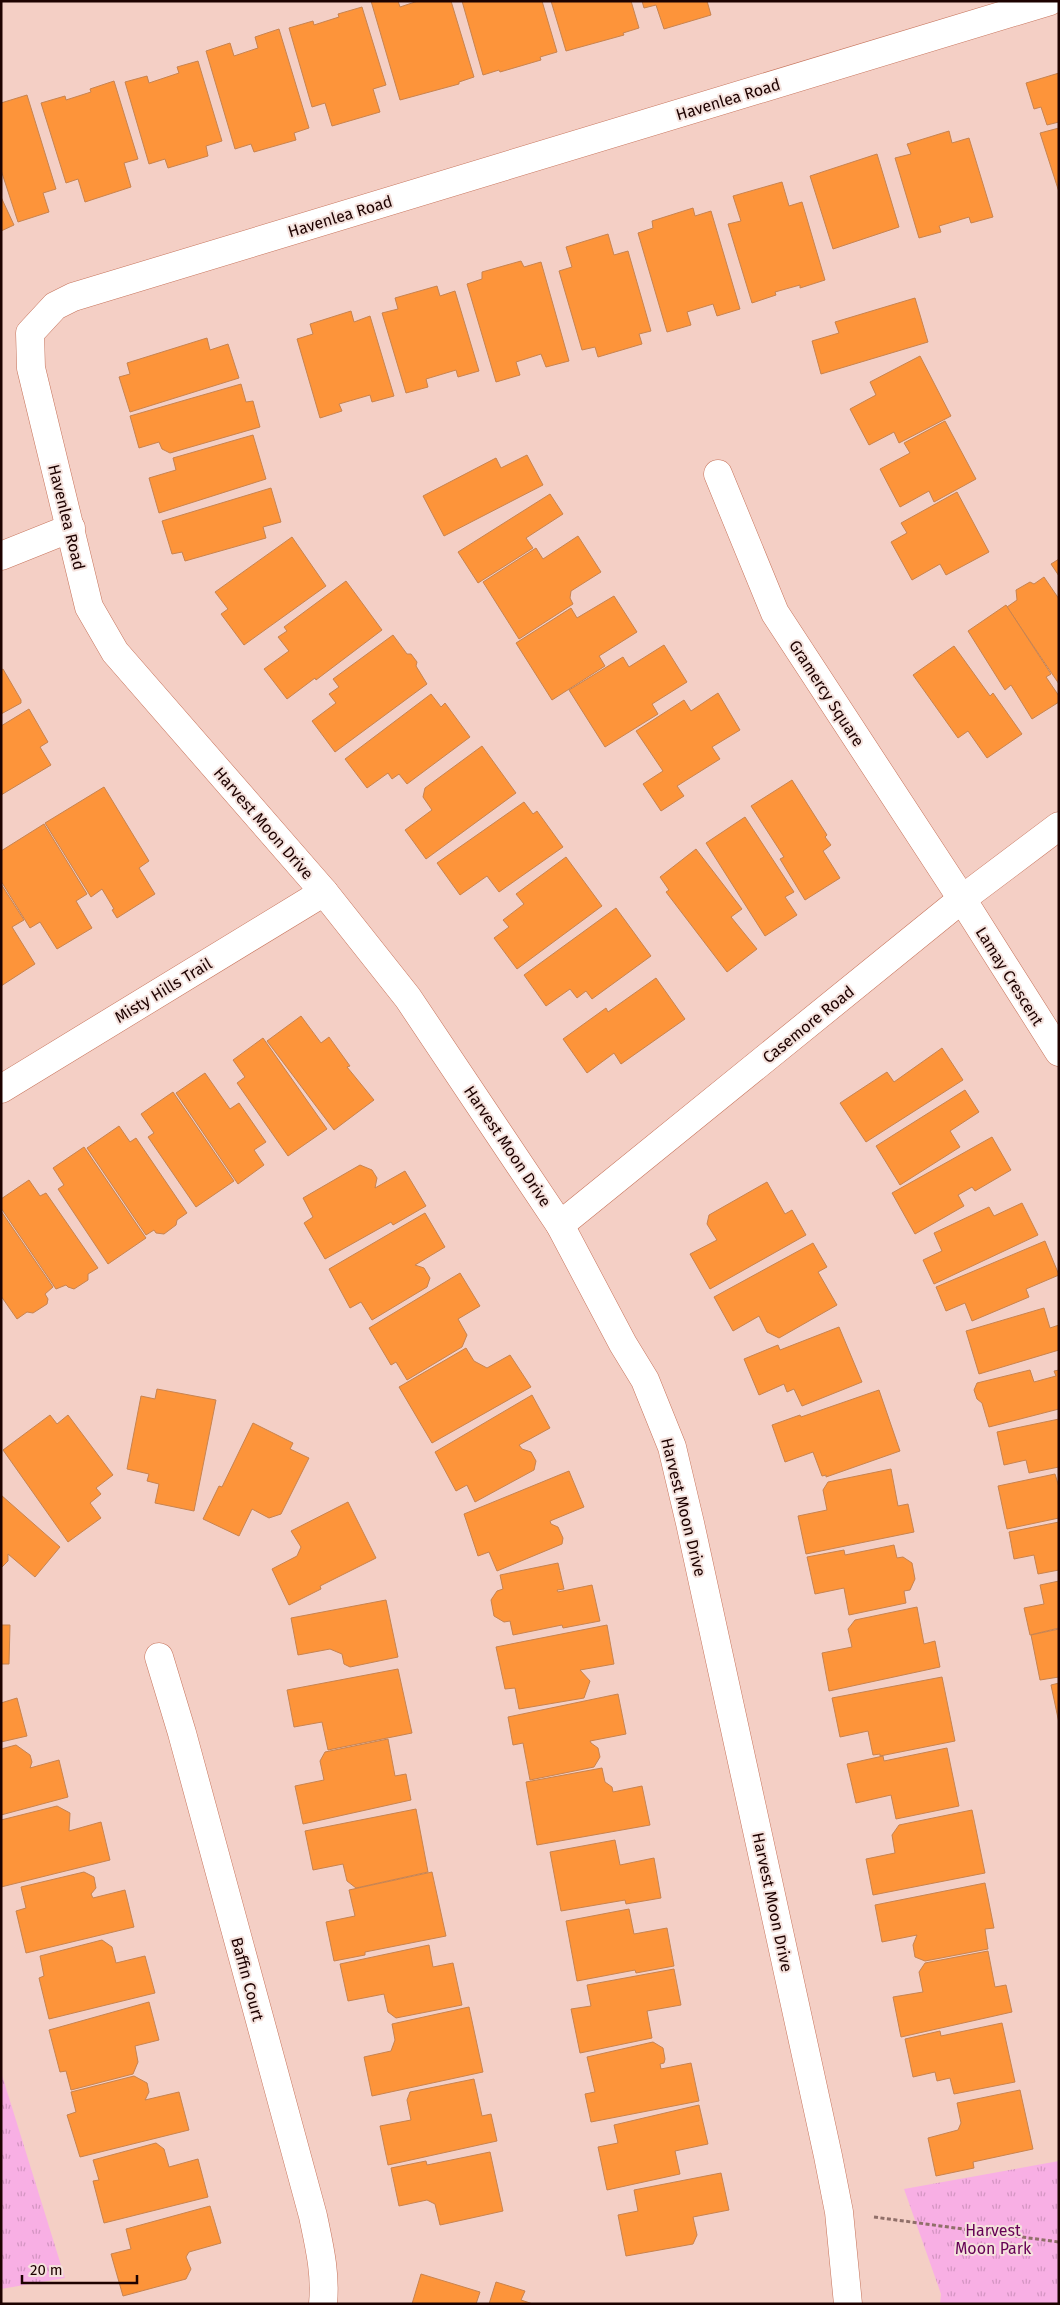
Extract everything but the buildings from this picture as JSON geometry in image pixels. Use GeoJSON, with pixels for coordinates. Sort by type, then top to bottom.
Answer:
{"type":"FeatureCollection","features":[{"type":"Feature","properties":{"kind":"street","name":"Havenlea Road"},"geometry":{"type":"LineString","coordinates":[[163,707],[115,652],[89,607],[30,368],[30,333],[55,306],[91,291],[1050,1]]}},
{"type":"Feature","properties":{"kind":"street","name":"Gramercy Square"},"geometry":{"type":"LineString","coordinates":[[718,474],[775,613],[962,899]]}},
{"type":"Feature","properties":{"kind":"street"},"geometry":{"type":"LineString","coordinates":[[1,556],[71,528]]}},
{"type":"Feature","properties":{"kind":"street","name":"Harvest Moon Drive"},"geometry":{"type":"LineString","coordinates":[[163,707],[324,892],[408,998],[560,1225],[623,1344],[645,1380],[672,1447],[828,2156],[839,2212],[848,2304]]}},
{"type":"Feature","properties":{"kind":"street","name":"Casemore Road"},"geometry":{"type":"LineString","coordinates":[[560,1225],[962,899],[1059,826]]}},
{"type":"Feature","properties":{"kind":"street","name":"Misty Hills Trail"},"geometry":{"type":"LineString","coordinates":[[1,1089],[324,892]]}},
{"type":"Feature","properties":{"kind":"street","name":"Lamay Crescent"},"geometry":{"type":"LineString","coordinates":[[962,899],[1059,1052]]}},
{"type":"Feature","properties":{"kind":"street","name":"Baffin Court"},"geometry":{"type":"LineString","coordinates":[[159,1658],[184,1742],[313,2216],[322,2260],[323,2304]]}},
{"type":"Feature","properties":{"kind":"path"},"geometry":{"type":"LineString","coordinates":[[839,2212],[1059,2242]]}},
{"type":"Feature","properties":{"kind":"green space"},"geometry":{"type":"Polygon","coordinates":[[[1,2072],[65,2278],[1,2289],[1,2072]]]}},
{"type":"Feature","properties":{"kind":"green space","name":"Harvest Moon Park"},"geometry":{"type":"Polygon","coordinates":[[[1059,2161],[1059,2304],[940,2304],[941,2294],[904,2189],[1059,2161]]]}}]}
